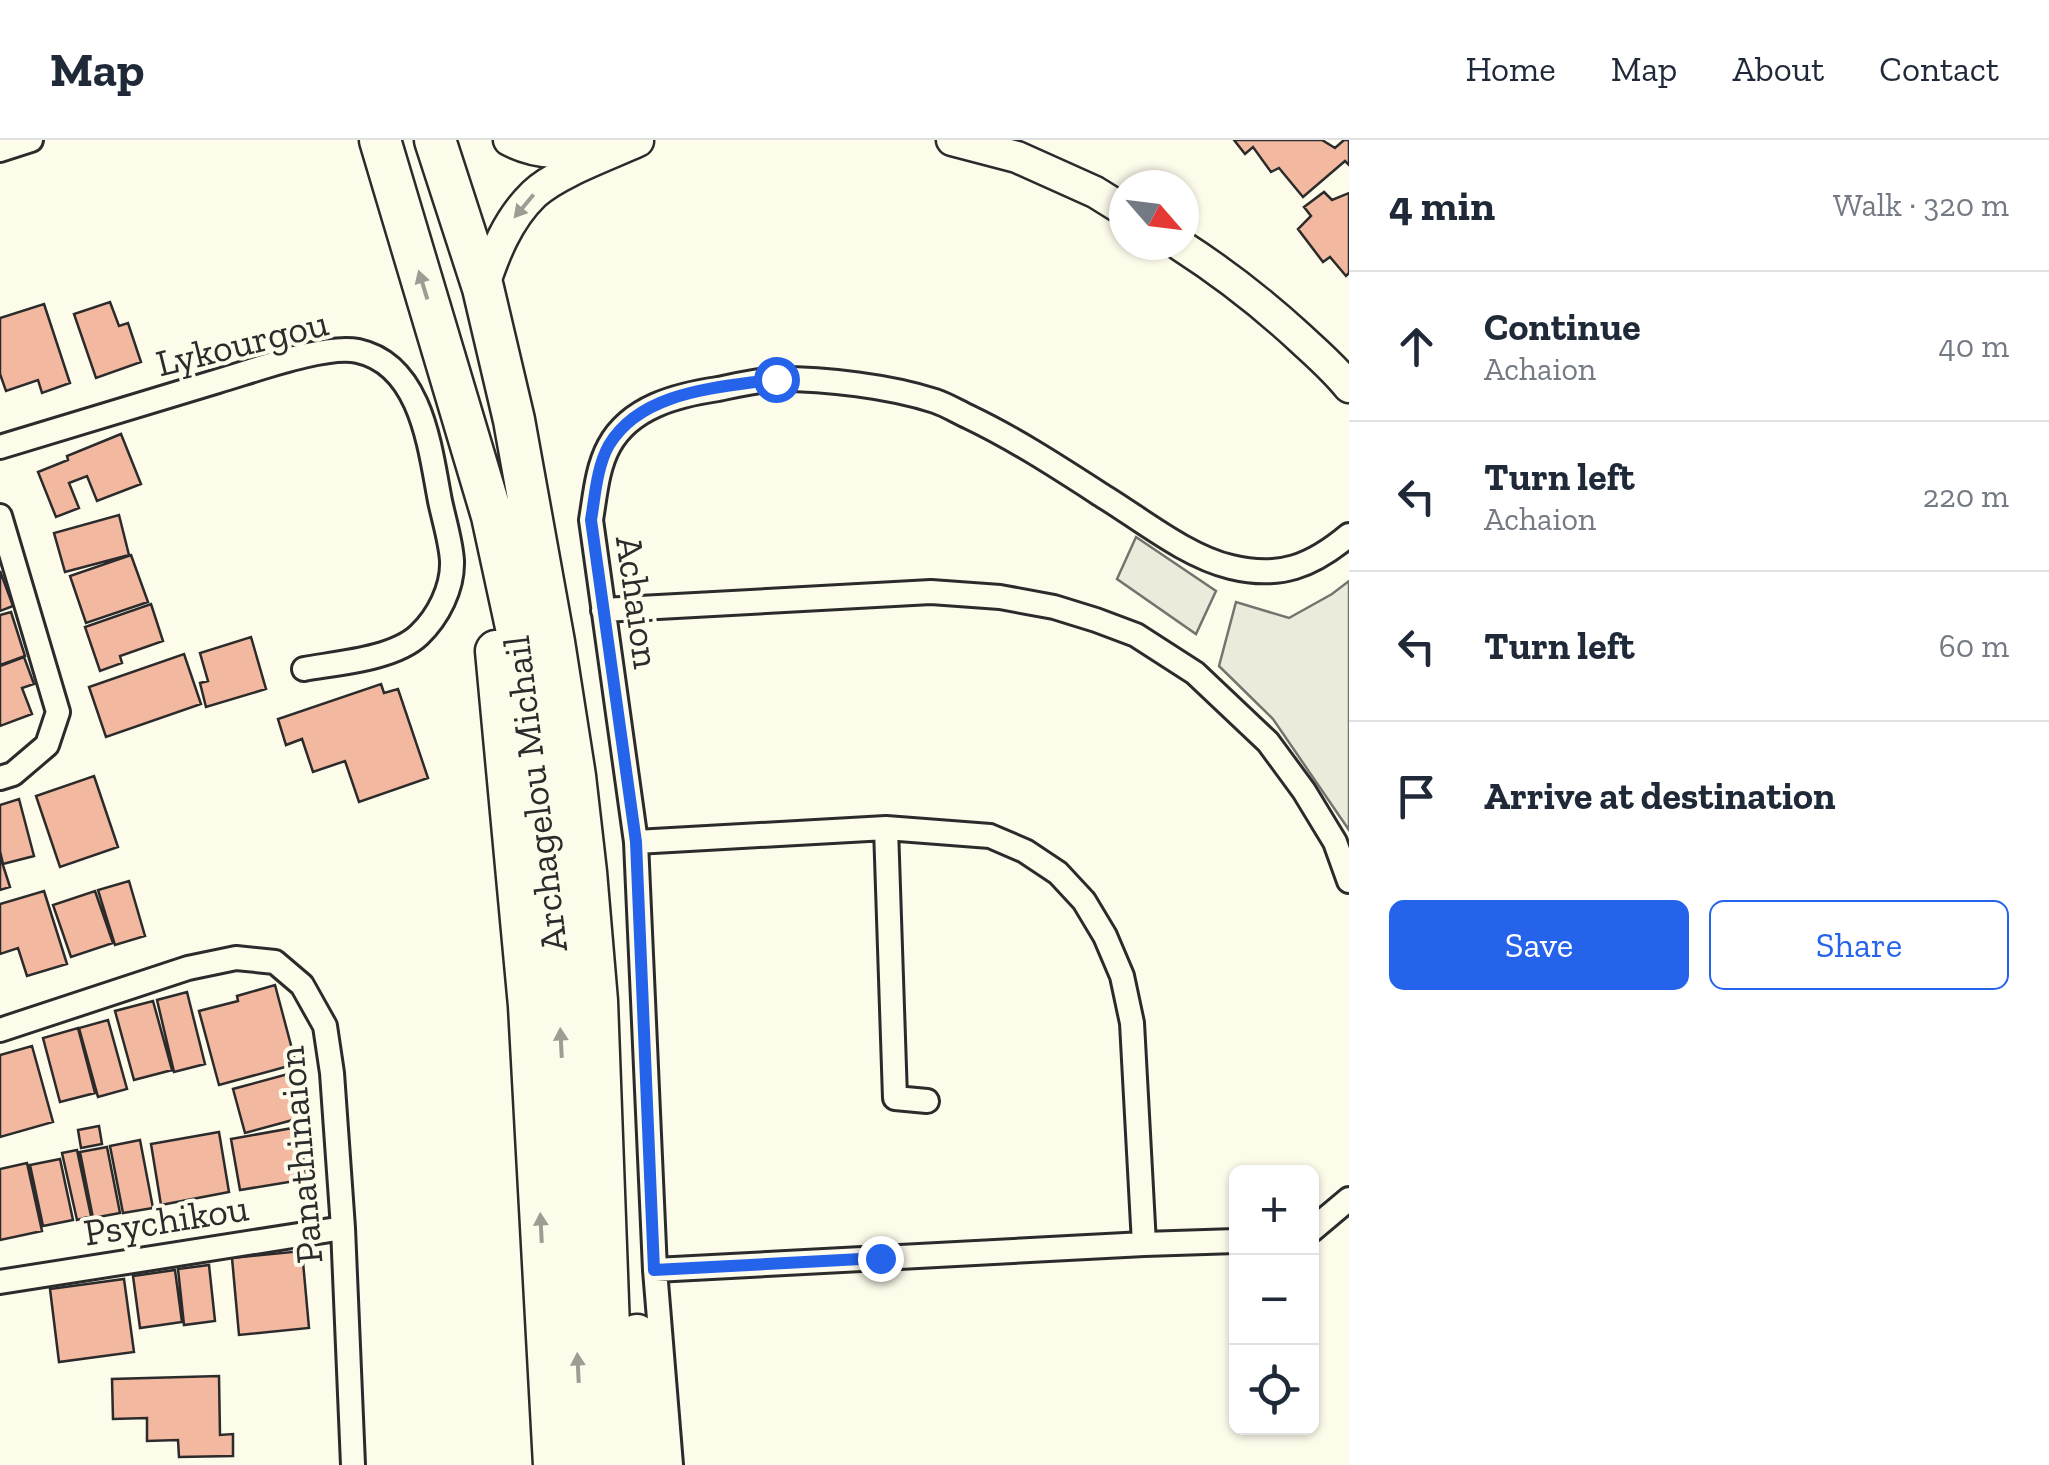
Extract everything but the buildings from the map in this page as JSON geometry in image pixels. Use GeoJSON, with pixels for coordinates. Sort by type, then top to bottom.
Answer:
{"type":"FeatureCollection","features":[{"type":"Feature","properties":{"kind":"highway","name":"Archagelou Michail"},"geometry":{"type":"LineString","coordinates":[[380,140],[492,516],[521,650],[542,784],[559,1003],[582,1465]]}},
{"type":"Feature","properties":{"kind":"highway","name":"Archagelou Michail"},"geometry":{"type":"LineString","coordinates":[[435,140],[484,288],[514,420],[575,776],[597,1001],[614,1465]]}},
{"type":"Feature","properties":{"kind":"highway"},"geometry":{"type":"LineString","coordinates":[[452,378],[470,519],[496,653],[507,766],[529,1006],[554,1465]]}},
{"type":"Feature","properties":{"kind":"highway"},"geometry":{"type":"LineString","coordinates":[[514,420],[544,480],[600,774],[622,998],[642,1465]]}},
{"type":"Feature","properties":{"kind":"street"},"geometry":{"type":"LineString","coordinates":[[0,150],[31,140]]}},
{"type":"Feature","properties":{"kind":"street"},"geometry":{"type":"LineString","coordinates":[[508,140],[523,148],[556,154],[640,140]]}},
{"type":"Feature","properties":{"kind":"street"},"geometry":{"type":"LineString","coordinates":[[484,288],[500,243],[516,215],[537,191],[640,140]]}},
{"type":"Feature","properties":{"kind":"street"},"geometry":{"type":"LineString","coordinates":[[952,140],[1019,149],[1109,201]]}},
{"type":"Feature","properties":{"kind":"street"},"geometry":{"type":"LineString","coordinates":[[1199,257],[1284,323],[1349,387]]}},
{"type":"Feature","properties":{"kind":"street","name":"Lykourgou"},"geometry":{"type":"LineString","coordinates":[[0,447],[294,358],[346,349],[378,358],[392,368],[403,379],[420,412],[432,458],[452,562],[446,594],[433,620],[416,639],[388,653],[304,670]]}},
{"type":"Feature","properties":{"kind":"street","name":"Achaion"},"geometry":{"type":"LineString","coordinates":[[671,1465],[654,1270],[636,842],[591,520],[608,447],[628,422],[654,404],[707,390],[776,379],[868,385],[936,401],[992,428],[1156,530],[1226,566],[1248,571],[1285,570],[1327,554],[1349,535]]}},
{"type":"Feature","properties":{"kind":"street"},"geometry":{"type":"LineString","coordinates":[[0,516],[58,712],[47,745],[13,774],[0,778]]}},
{"type":"Feature","properties":{"kind":"street"},"geometry":{"type":"LineString","coordinates":[[603,610],[930,592],[1000,597],[1054,607],[1109,625],[1136,636],[1195,673],[1268,742],[1336,842],[1349,882]]}},
{"type":"Feature","properties":{"kind":"street"},"geometry":{"type":"LineString","coordinates":[[636,842],[886,828],[990,836],[1025,851],[1058,873],[1084,901],[1122,976],[1132,1023],[1144,1244]]}},
{"type":"Feature","properties":{"kind":"street"},"geometry":{"type":"LineString","coordinates":[[886,828],[894,1098],[927,1101]]}},
{"type":"Feature","properties":{"kind":"street","name":"Panathinaion"},"geometry":{"type":"LineString","coordinates":[[0,1030],[188,968],[236,958],[275,962],[302,985],[324,1026],[332,1074],[344,1228],[353,1465]]}},
{"type":"Feature","properties":{"kind":"street"},"geometry":{"type":"LineString","coordinates":[[1319,1224],[1349,1199]]}},
{"type":"Feature","properties":{"kind":"street","name":"Psychikou"},"geometry":{"type":"LineString","coordinates":[[0,1282],[344,1228]]}},
{"type":"Feature","properties":{"kind":"street"},"geometry":{"type":"LineString","coordinates":[[654,1270],[1229,1241]]}},
{"type":"Feature","properties":{"kind":"shaded area"},"geometry":{"type":"Polygon","coordinates":[[[1136,537],[1216,591],[1196,634],[1117,579],[1136,537]]]}},
{"type":"Feature","properties":{"kind":"shaded area"},"geometry":{"type":"Polygon","coordinates":[[[1349,581],[1349,830],[1273,719],[1219,666],[1236,602],[1289,618],[1349,581]]]}},
{"type":"Feature","properties":{"kind":"route"},"geometry":{"type":"LineString","coordinates":[[776,379],[707,390],[654,404],[628,422],[608,447],[591,520],[636,842],[654,1270],[880,1258]]}}]}
